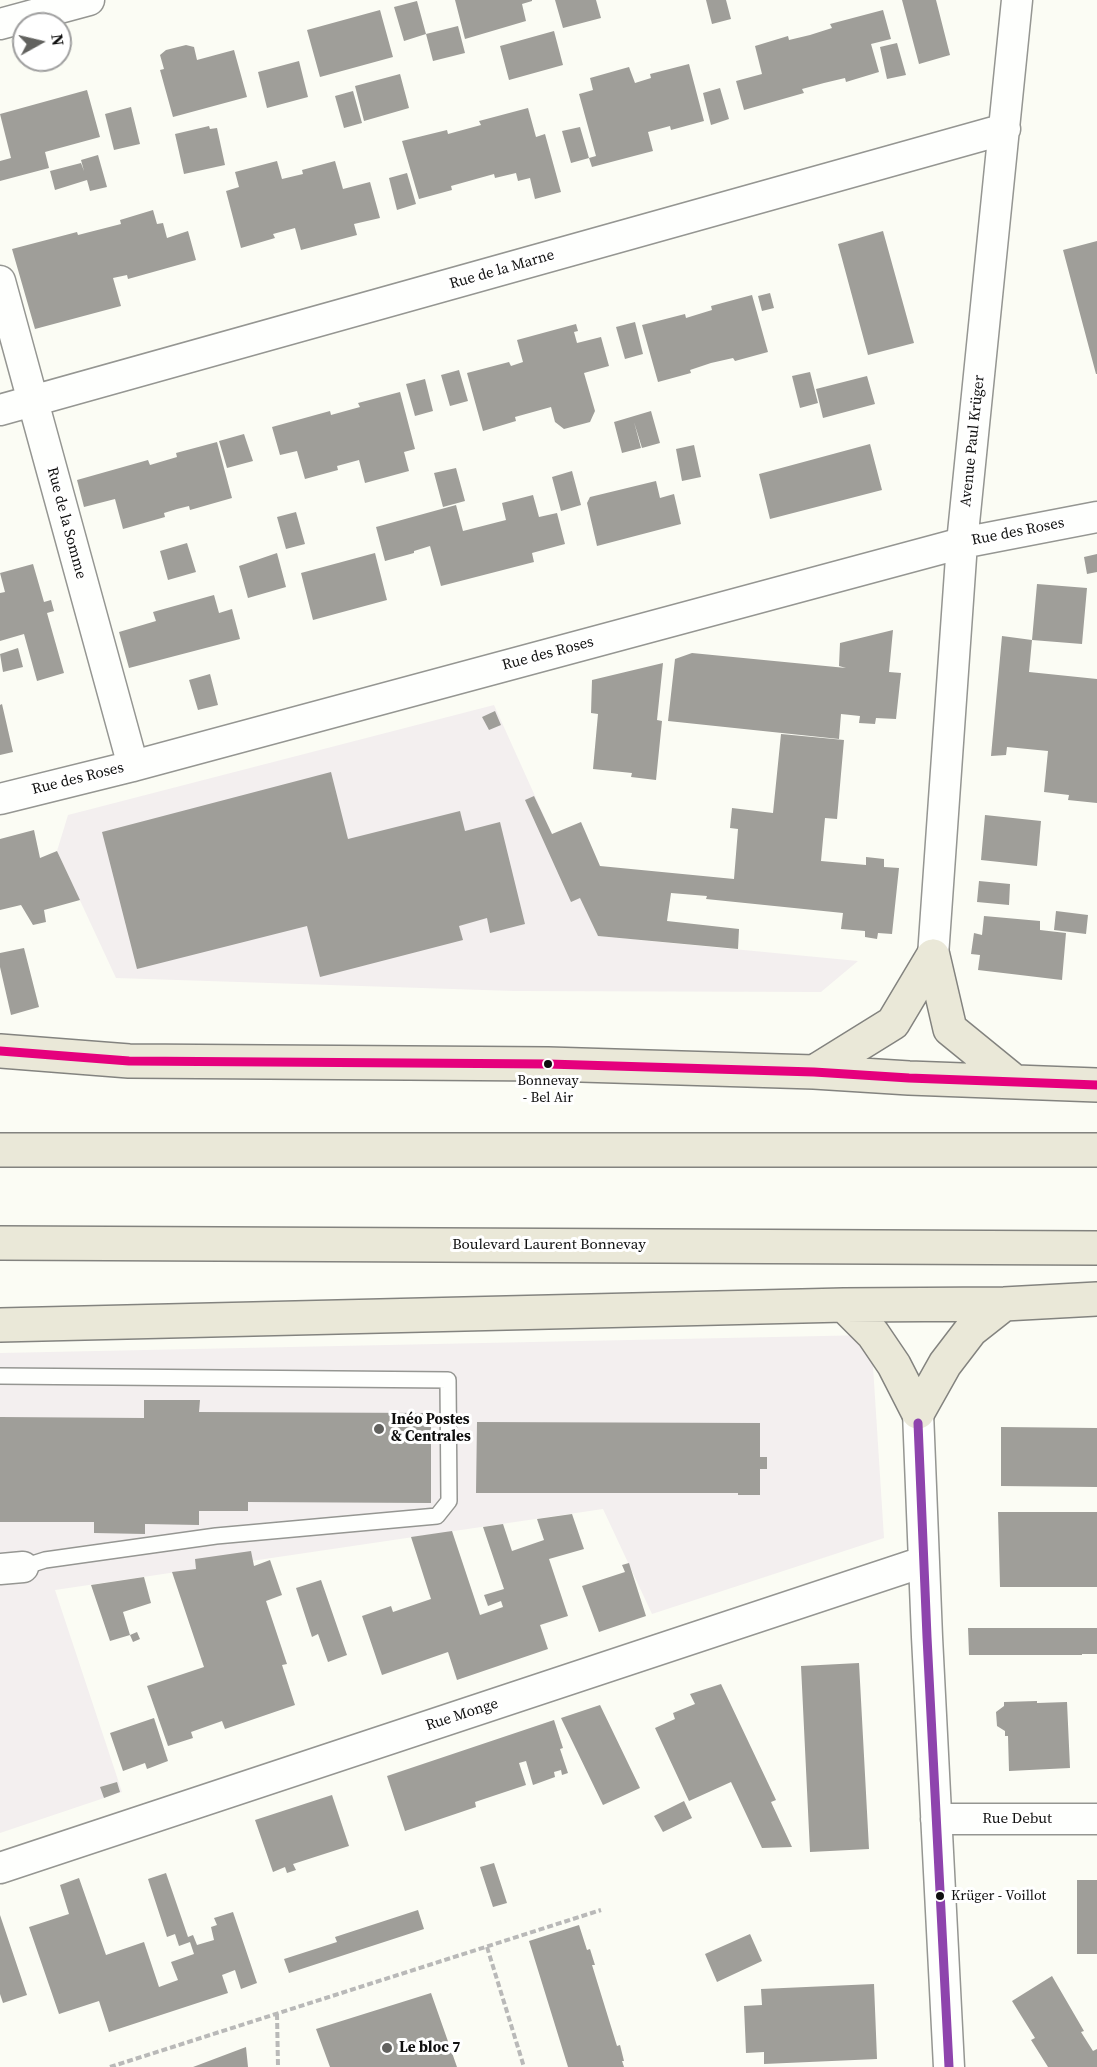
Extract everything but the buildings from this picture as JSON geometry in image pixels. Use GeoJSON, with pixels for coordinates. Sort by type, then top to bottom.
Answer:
{"type":"FeatureCollection","features":[{"type":"Feature","properties":{"kind":"highway"},"geometry":{"type":"LineString","coordinates":[[814,1072],[893,1023],[933,956]]}},
{"type":"Feature","properties":{"kind":"highway"},"geometry":{"type":"LineString","coordinates":[[933,956],[950,1029],[1016,1082]]}},
{"type":"Feature","properties":{"kind":"highway"},"geometry":{"type":"LineString","coordinates":[[0,1051],[129,1061],[548,1064],[814,1072],[1097,1085]]}},
{"type":"Feature","properties":{"kind":"highway"},"geometry":{"type":"LineString","coordinates":[[0,1150],[1097,1150]]}},
{"type":"Feature","properties":{"kind":"highway","name":"Boulevard Laurent Bonnevay"},"geometry":{"type":"LineString","coordinates":[[0,1243],[1097,1248]]}},
{"type":"Feature","properties":{"kind":"highway"},"geometry":{"type":"LineString","coordinates":[[0,1325],[844,1305],[1004,1304],[1097,1299]]}},
{"type":"Feature","properties":{"kind":"highway"},"geometry":{"type":"LineString","coordinates":[[918,1412],[945,1364],[971,1330],[1004,1304]]}},
{"type":"Feature","properties":{"kind":"highway"},"geometry":{"type":"LineString","coordinates":[[844,1305],[873,1334],[894,1365],[918,1412]]}},
{"type":"Feature","properties":{"kind":"street"},"geometry":{"type":"LineString","coordinates":[[0,24],[89,0]]}},
{"type":"Feature","properties":{"kind":"street","name":"Avenue Paul Krüger"},"geometry":{"type":"LineString","coordinates":[[933,956],[962,543],[1017,0]]}},
{"type":"Feature","properties":{"kind":"street","name":"Rue de la Marne"},"geometry":{"type":"LineString","coordinates":[[0,410],[1005,129]]}},
{"type":"Feature","properties":{"kind":"street","name":"Rue de la Somme"},"geometry":{"type":"LineString","coordinates":[[0,280],[133,765]]}},
{"type":"Feature","properties":{"kind":"street","name":"Rue des Roses"},"geometry":{"type":"LineString","coordinates":[[0,799],[962,543],[1097,517]]}},
{"type":"Feature","properties":{"kind":"street"},"geometry":{"type":"LineString","coordinates":[[918,1412],[923,1563],[949,2067]]}},
{"type":"Feature","properties":{"kind":"street","name":"Rue Monge"},"geometry":{"type":"LineString","coordinates":[[0,1868],[923,1563]]}},
{"type":"Feature","properties":{"kind":"street","name":"Rue Debut"},"geometry":{"type":"LineString","coordinates":[[936,1819],[1097,1820]]}},
{"type":"Feature","properties":{"kind":"lane"},"geometry":{"type":"LineString","coordinates":[[0,1376],[448,1380],[449,1501],[437,1516],[216,1536],[45,1560],[11,1568]]}},
{"type":"Feature","properties":{"kind":"path"},"geometry":{"type":"LineString","coordinates":[[110,2067],[601,1910]]}},
{"type":"Feature","properties":{"kind":"path"},"geometry":{"type":"LineString","coordinates":[[487,1947],[524,2067]]}},
{"type":"Feature","properties":{"kind":"path"},"geometry":{"type":"LineString","coordinates":[[277,2014],[278,2067]]}},
{"type":"Feature","properties":{"kind":"shaded area"},"geometry":{"type":"Polygon","coordinates":[[[494,705],[598,936],[858,961],[821,992],[514,991],[116,978],[57,851],[68,815],[494,705]]]}},
{"type":"Feature","properties":{"kind":"shaded area"},"geometry":{"type":"Polygon","coordinates":[[[871,1335],[884,1538],[652,1614],[603,1509],[55,1590],[122,1792],[0,1833],[0,1353],[871,1335]]]}},
{"type":"Feature","properties":{"kind":"transit line"},"geometry":{"type":"LineString","coordinates":[[0,1051],[129,1061],[548,1064],[814,1072],[1097,1085]]}},
{"type":"Feature","properties":{"kind":"transit line"},"geometry":{"type":"LineString","coordinates":[[918,1423],[949,2067]]}},
{"type":"Feature","properties":{"kind":"place","name":"Bonnevay - Bel Air"},"geometry":{"type":"Point","coordinates":[548,1064]}},
{"type":"Feature","properties":{"kind":"place","name":"Inéo Postes & Centrales"},"geometry":{"type":"Point","coordinates":[379,1429]}},
{"type":"Feature","properties":{"kind":"place","name":"Krüger - Voillot"},"geometry":{"type":"Point","coordinates":[940,1896]}},
{"type":"Feature","properties":{"kind":"place","name":"Le bloc 7"},"geometry":{"type":"Point","coordinates":[387,2048]}}]}
